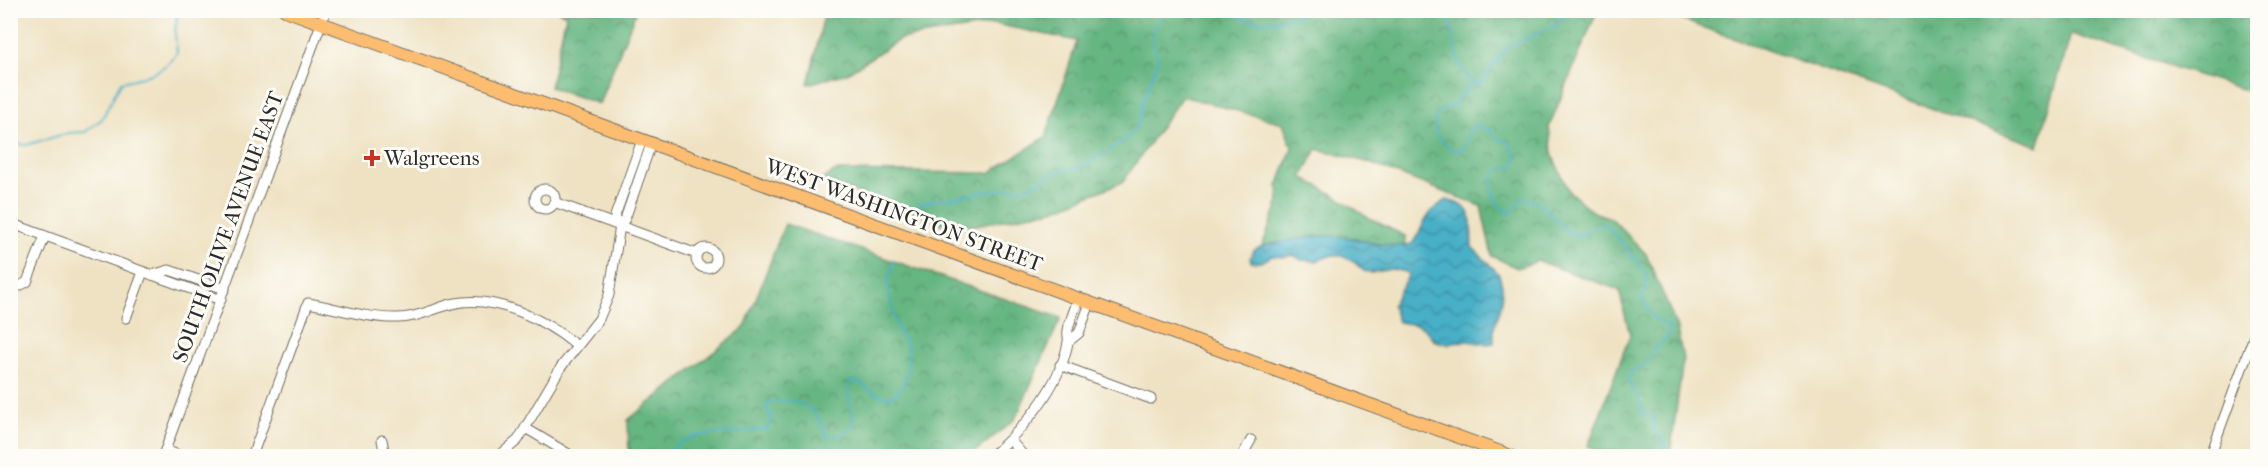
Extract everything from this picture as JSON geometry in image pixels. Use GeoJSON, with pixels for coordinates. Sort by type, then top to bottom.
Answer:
{"type":"FeatureCollection","features":[{"type":"Feature","properties":{"kind":"main road","name":"WEST WASHINGTON STREET"},"geometry":{"type":"LineString","coordinates":[[285,10],[1511,456]]}},
{"type":"Feature","properties":{"kind":"street","name":"SOUTH OLIVE AVENUE EAST"},"geometry":{"type":"LineString","coordinates":[[164,453],[326,10]]}},
{"type":"Feature","properties":{"kind":"street"},"geometry":{"type":"LineString","coordinates":[[499,456],[511,448],[527,429],[552,380],[596,324],[608,299],[620,226],[625,219],[647,142]]}},
{"type":"Feature","properties":{"kind":"street"},"geometry":{"type":"LineString","coordinates":[[554,202],[697,255]]}},
{"type":"Feature","properties":{"kind":"street"},"geometry":{"type":"LineString","coordinates":[[10,223],[221,300]]}},
{"type":"Feature","properties":{"kind":"street"},"geometry":{"type":"LineString","coordinates":[[10,291],[27,282],[45,236]]}},
{"type":"Feature","properties":{"kind":"street"},"geometry":{"type":"LineString","coordinates":[[148,273],[169,270],[225,289]]}},
{"type":"Feature","properties":{"kind":"street"},"geometry":{"type":"LineString","coordinates":[[126,318],[148,273]]}},
{"type":"Feature","properties":{"kind":"street"},"geometry":{"type":"LineString","coordinates":[[991,456],[1010,441],[1037,409],[1060,365],[1068,342],[1079,333],[1084,301]]}},
{"type":"Feature","properties":{"kind":"street"},"geometry":{"type":"LineString","coordinates":[[252,456],[308,303],[394,319],[416,316],[457,303],[488,304],[541,320],[578,346]]}},
{"type":"Feature","properties":{"kind":"street"},"geometry":{"type":"LineString","coordinates":[[2210,456],[2258,325]]}},
{"type":"Feature","properties":{"kind":"street"},"geometry":{"type":"LineString","coordinates":[[1060,365],[1151,399]]}},
{"type":"Feature","properties":{"kind":"street"},"geometry":{"type":"LineString","coordinates":[[527,429],[572,456]]}},
{"type":"Feature","properties":{"kind":"street"},"geometry":{"type":"LineString","coordinates":[[382,440],[385,456]]}},
{"type":"Feature","properties":{"kind":"street"},"geometry":{"type":"LineString","coordinates":[[1242,456],[1251,440]]}},
{"type":"Feature","properties":{"kind":"street"},"geometry":{"type":"LineString","coordinates":[[1010,441],[1024,456]]}},
{"type":"Feature","properties":{"kind":"street"},"geometry":{"type":"LineString","coordinates":[[164,453],[181,456]]}},
{"type":"Feature","properties":{"kind":"green space"},"geometry":{"type":"Polygon","coordinates":[[[558,11],[636,11],[599,104],[550,87],[566,15],[558,11]]]}},
{"type":"Feature","properties":{"kind":"green space"},"geometry":{"type":"Polygon","coordinates":[[[825,11],[1597,11],[1549,127],[1553,157],[1569,191],[1593,212],[1611,218],[1646,254],[1676,325],[1683,359],[1670,456],[1605,456],[1588,446],[1630,335],[1619,290],[1538,261],[1517,268],[1492,256],[1481,206],[1367,162],[1317,149],[1302,177],[1367,217],[1405,236],[1405,246],[1373,245],[1356,238],[1262,246],[1279,201],[1278,186],[1292,148],[1283,123],[1182,96],[1123,182],[1053,210],[956,229],[821,180],[836,171],[989,173],[1046,137],[1077,41],[995,24],[900,39],[847,73],[808,84],[825,11]]]}},
{"type":"Feature","properties":{"kind":"green space"},"geometry":{"type":"Polygon","coordinates":[[[1657,11],[2257,11],[2257,94],[2071,34],[2038,146],[1657,11]]]}},
{"type":"Feature","properties":{"kind":"green space"},"geometry":{"type":"Polygon","coordinates":[[[785,224],[1061,318],[1015,419],[970,456],[629,456],[628,420],[745,327],[785,224]]]}},
{"type":"Feature","properties":{"kind":"water"},"geometry":{"type":"Polygon","coordinates":[[[1447,200],[1464,207],[1468,212],[1472,247],[1499,274],[1502,302],[1494,328],[1494,343],[1468,341],[1448,344],[1435,341],[1426,330],[1418,325],[1398,322],[1392,305],[1408,276],[1406,272],[1391,269],[1371,273],[1364,271],[1354,262],[1342,256],[1332,255],[1317,261],[1302,260],[1293,255],[1271,256],[1262,262],[1251,262],[1253,251],[1262,246],[1312,237],[1339,236],[1391,246],[1412,244],[1429,214],[1447,200]]]}},
{"type":"Feature","properties":{"kind":"waterway"},"geometry":{"type":"LineString","coordinates":[[10,143],[26,145],[68,133],[85,132],[102,119],[121,82],[159,70],[177,53],[175,33],[178,10]]}},
{"type":"Feature","properties":{"kind":"waterway"},"geometry":{"type":"LineString","coordinates":[[911,215],[918,205],[937,199],[1028,187],[1058,171],[1078,168],[1127,138],[1140,121],[1142,103],[1158,61],[1153,39],[1155,26],[1165,10]]}},
{"type":"Feature","properties":{"kind":"waterway"},"geometry":{"type":"LineString","coordinates":[[1227,10],[1247,19],[1268,22],[1289,18],[1310,10]]}},
{"type":"Feature","properties":{"kind":"waterway"},"geometry":{"type":"LineString","coordinates":[[1445,10],[1460,65],[1472,81],[1481,84],[1506,48],[1557,24],[1570,10]]}},
{"type":"Feature","properties":{"kind":"waterway"},"geometry":{"type":"LineString","coordinates":[[1473,83],[1451,107],[1442,109],[1435,118],[1435,134],[1451,149],[1458,151],[1465,148],[1467,135],[1474,126],[1488,129],[1498,139],[1506,141],[1514,151],[1517,160],[1512,167],[1499,168],[1491,180],[1494,196],[1501,208],[1510,214],[1522,199],[1535,201],[1545,208],[1564,229],[1578,235],[1588,232],[1599,224],[1606,225],[1646,274],[1647,284],[1642,297],[1645,304],[1653,316],[1670,328],[1668,337],[1657,346],[1649,359],[1629,375],[1630,386],[1638,396],[1641,411],[1644,415],[1655,417],[1653,428],[1665,446],[1661,456]]}},
{"type":"Feature","properties":{"kind":"waterway"},"geometry":{"type":"LineString","coordinates":[[665,456],[680,443],[695,436],[768,429],[772,416],[766,409],[769,402],[790,401],[806,406],[818,418],[827,437],[841,435],[853,425],[848,392],[849,383],[854,380],[875,393],[887,397],[899,391],[908,369],[908,352],[896,324],[889,296],[888,281],[894,261]]}},
{"type":"Feature","properties":{"kind":"place","name":"Walgreens"},"geometry":{"type":"Point","coordinates":[372,158]}}]}
